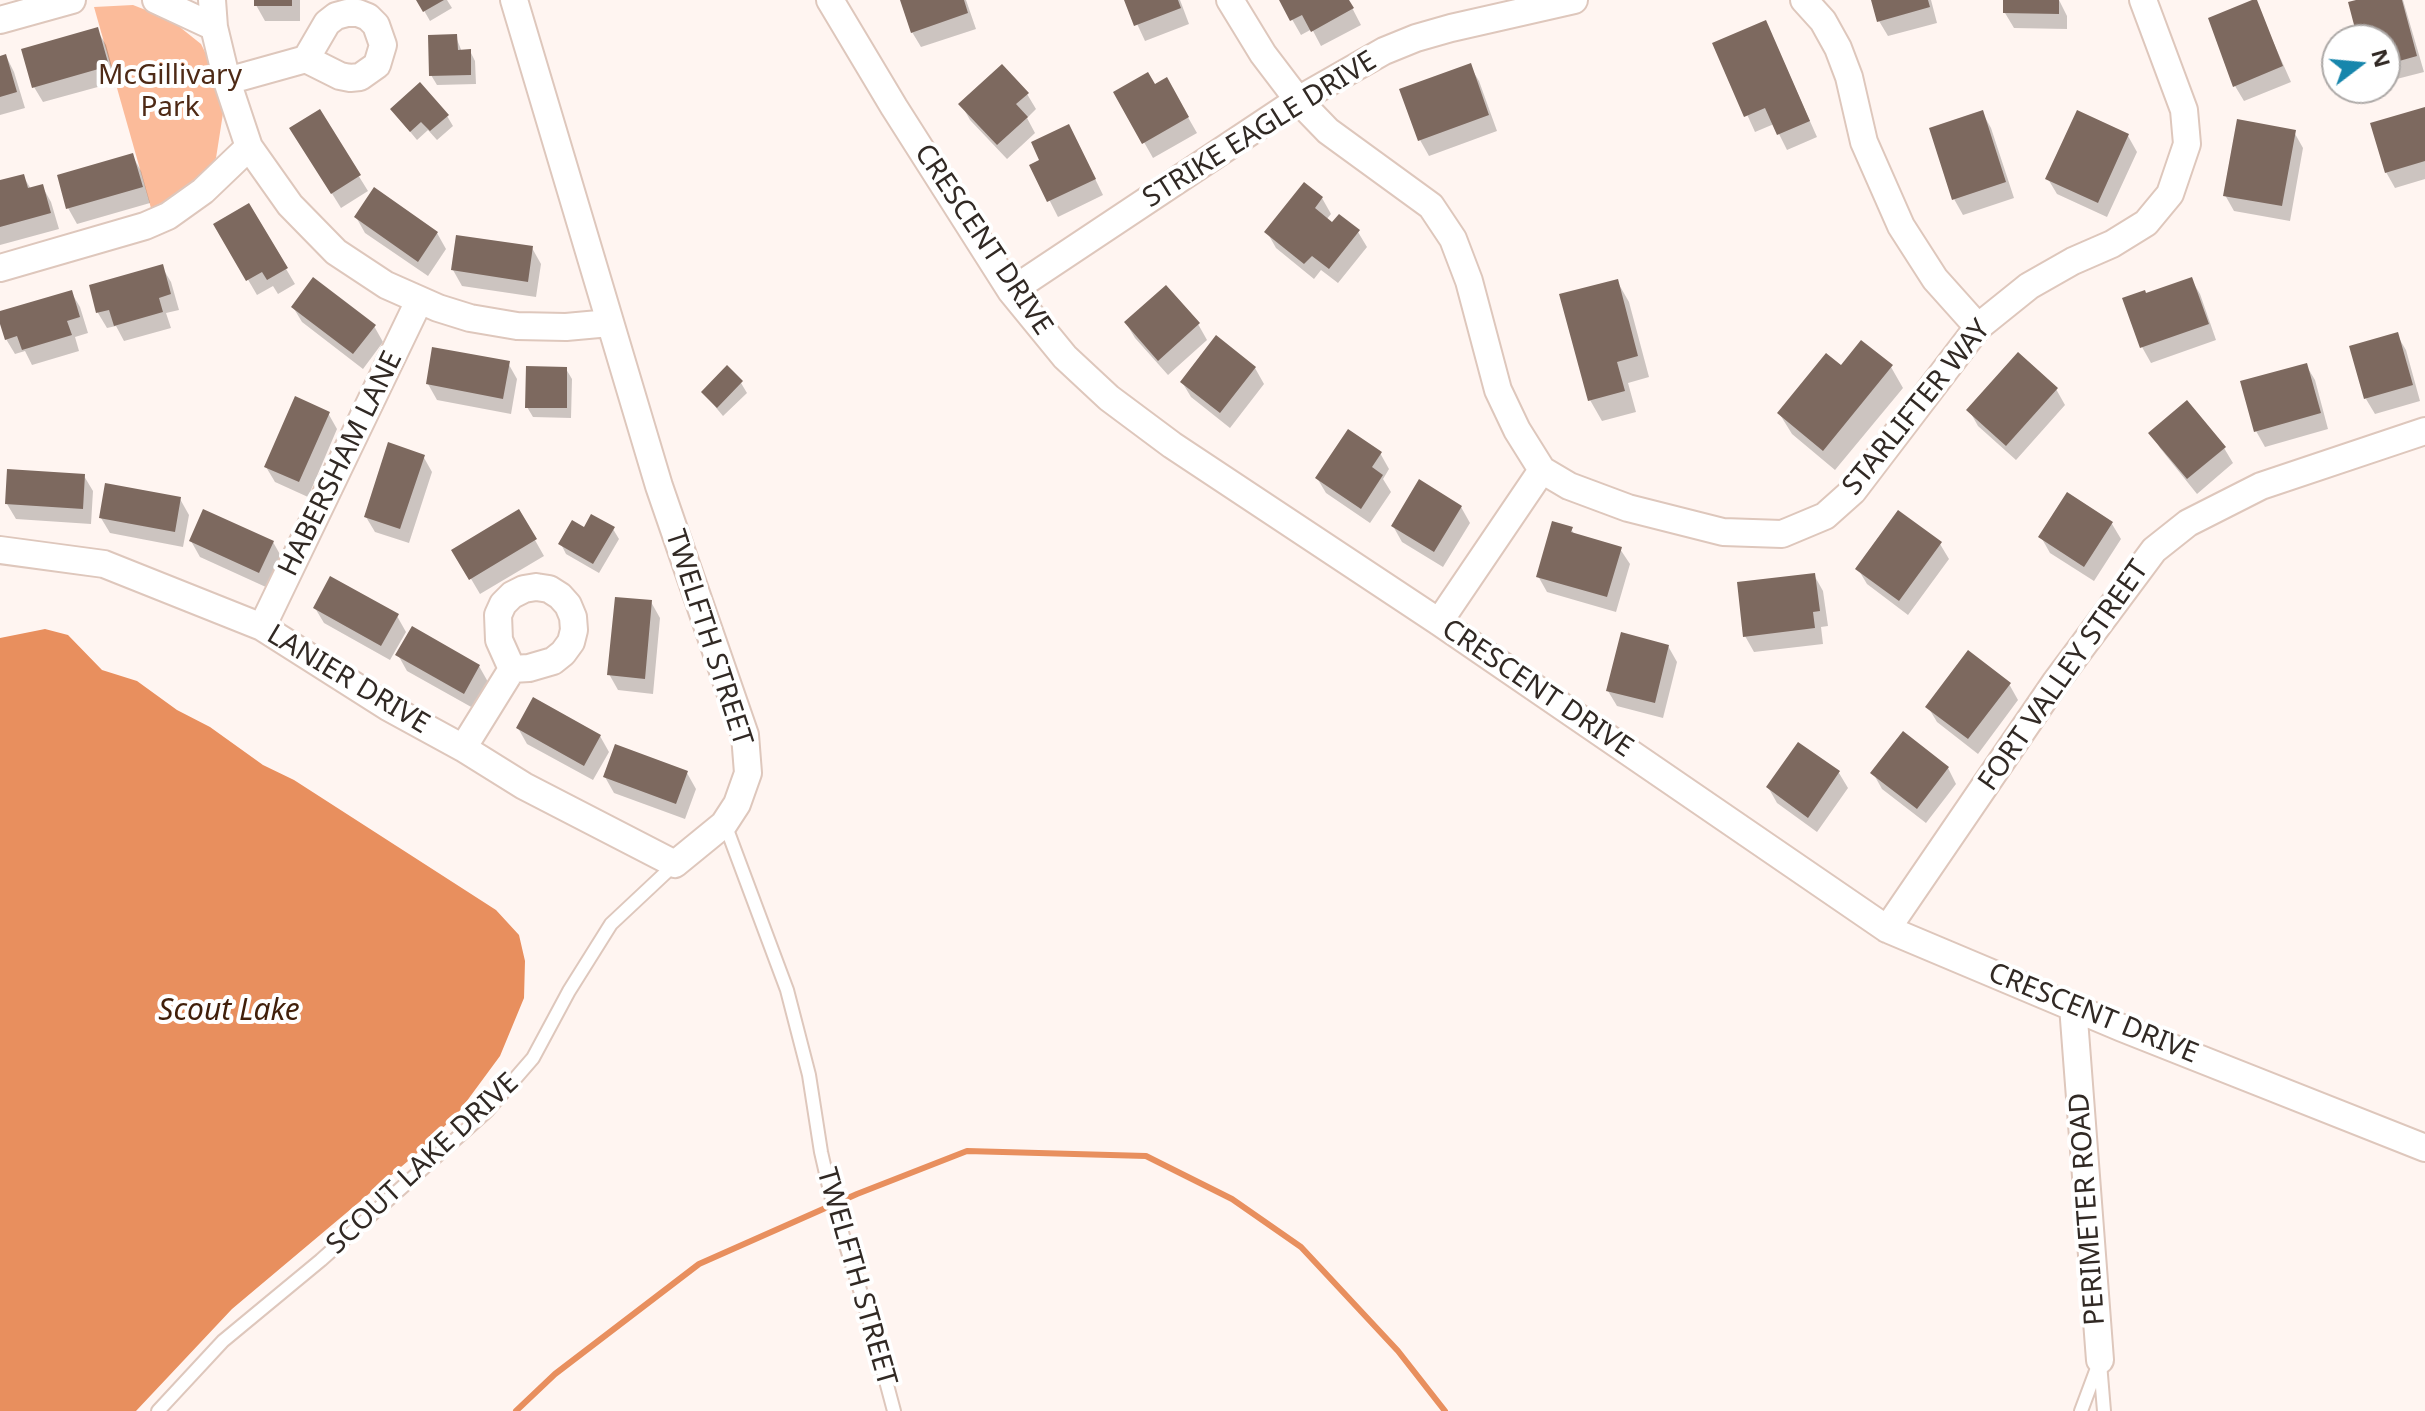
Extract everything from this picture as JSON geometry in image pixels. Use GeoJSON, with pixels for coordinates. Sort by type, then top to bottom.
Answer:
{"type":"FeatureCollection","features":[{"type":"Feature","properties":{"kind":"street"},"geometry":{"type":"LineString","coordinates":[[0,20],[72,0]]}},
{"type":"Feature","properties":{"kind":"street"},"geometry":{"type":"LineString","coordinates":[[156,0],[214,27]]}},
{"type":"Feature","properties":{"kind":"street"},"geometry":{"type":"LineString","coordinates":[[212,0],[214,27],[227,81],[249,147],[290,205],[336,252],[386,285],[419,301],[470,318],[517,326],[566,327],[610,323]]}},
{"type":"Feature","properties":{"kind":"street","name":"TWELFTH STREET"},"geometry":{"type":"LineString","coordinates":[[514,0],[659,486],[745,735],[748,773],[737,804],[724,824]]}},
{"type":"Feature","properties":{"kind":"street","name":"CRESCENT DRIVE"},"geometry":{"type":"LineString","coordinates":[[830,0],[1011,291],[1065,357],[1109,398],[1172,445],[1439,622],[1887,929],[2425,1148]]}},
{"type":"Feature","properties":{"kind":"street","name":"STARLIFTER WAY"},"geometry":{"type":"LineString","coordinates":[[1230,0],[1263,54],[1298,100],[1328,131],[1431,206],[1453,239],[1469,281],[1498,390],[1517,430],[1542,470],[1569,486],[1628,508],[1723,532],[1782,534],[1825,516],[1853,491],[1978,327],[2029,286],[2146,223],[2170,194],[2187,144],[2184,110],[2143,0]]}},
{"type":"Feature","properties":{"kind":"street","name":"STRIKE EAGLE DRIVE"},"geometry":{"type":"LineString","coordinates":[[1011,291],[1298,100],[1384,51],[1416,38],[1574,0]]}},
{"type":"Feature","properties":{"kind":"street"},"geometry":{"type":"LineString","coordinates":[[1804,0],[1823,21],[1838,48],[1849,77],[1864,142],[1901,226],[1935,279],[1978,327]]}},
{"type":"Feature","properties":{"kind":"street"},"geometry":{"type":"LineString","coordinates":[[227,81],[306,59]]}},
{"type":"Feature","properties":{"kind":"street"},"geometry":{"type":"LineString","coordinates":[[0,268],[145,226],[168,216],[203,191],[249,147]]}},
{"type":"Feature","properties":{"kind":"street","name":"HABERSHAM LANE"},"geometry":{"type":"LineString","coordinates":[[262,627],[419,301]]}},
{"type":"Feature","properties":{"kind":"street","name":"FORT VALLEY STREET"},"geometry":{"type":"LineString","coordinates":[[1887,929],[2055,683],[2154,550],[2188,523],[2261,486],[2425,431]]}},
{"type":"Feature","properties":{"kind":"street"},"geometry":{"type":"LineString","coordinates":[[1439,622],[1542,470]]}},
{"type":"Feature","properties":{"kind":"street","name":"LANIER DRIVE"},"geometry":{"type":"LineString","coordinates":[[0,550],[104,564],[262,627],[388,707],[524,786],[675,864]]}},
{"type":"Feature","properties":{"kind":"street"},"geometry":{"type":"LineString","coordinates":[[463,748],[512,669]]}},
{"type":"Feature","properties":{"kind":"street","name":"SCOUT LAKE DRIVE"},"geometry":{"type":"LineString","coordinates":[[675,864],[724,824]]}},
{"type":"Feature","properties":{"kind":"street","name":"PERIMETER ROAD"},"geometry":{"type":"LineString","coordinates":[[2073,1006],[2100,1360]]}},
{"type":"Feature","properties":{"kind":"lane","name":"TWELFTH STREET"},"geometry":{"type":"LineString","coordinates":[[724,824],[764,923],[791,1003],[809,1075],[833,1204],[894,1411]]}},
{"type":"Feature","properties":{"kind":"lane","name":"SCOUT LAKE DRIVE"},"geometry":{"type":"LineString","coordinates":[[158,1411],[223,1341],[321,1260],[487,1111],[533,1058],[569,991],[611,924],[675,864]]}},
{"type":"Feature","properties":{"kind":"lane"},"geometry":{"type":"LineString","coordinates":[[2081,1411],[2100,1360]]}},
{"type":"Feature","properties":{"kind":"lane","name":"PERIMETER ROAD"},"geometry":{"type":"LineString","coordinates":[[2100,1360],[2104,1411]]}},
{"type":"Feature","properties":{"kind":"green space","name":"McGillivary Park"},"geometry":{"type":"Polygon","coordinates":[[[133,5],[171,20],[201,44],[218,78],[224,107],[216,158],[206,174],[186,191],[151,208],[94,7],[133,5]]]}},
{"type":"Feature","properties":{"kind":"water","name":"Scout Lake"},"geometry":{"type":"Polygon","coordinates":[[[45,629],[68,635],[102,670],[137,681],[263,765],[294,780],[496,910],[519,935],[525,961],[524,998],[500,1056],[458,1113],[414,1156],[232,1309],[136,1411],[0,1411],[0,638],[45,629]]]}},
{"type":"Feature","properties":{"kind":"building"},"geometry":{"type":"Polygon","coordinates":[[[254,0],[292,0],[292,6],[254,6],[254,0]]]}},
{"type":"Feature","properties":{"kind":"building"},"geometry":{"type":"Polygon","coordinates":[[[416,0],[444,0],[423,12],[416,0]]]}},
{"type":"Feature","properties":{"kind":"building"},"geometry":{"type":"Polygon","coordinates":[[[900,0],[964,0],[968,13],[911,33],[900,0]]]}},
{"type":"Feature","properties":{"kind":"building"},"geometry":{"type":"Polygon","coordinates":[[[1124,0],[1178,0],[1181,8],[1134,26],[1124,0]]]}},
{"type":"Feature","properties":{"kind":"building"},"geometry":{"type":"Polygon","coordinates":[[[1279,0],[1349,0],[1354,8],[1311,32],[1302,15],[1290,21],[1279,0]]]}},
{"type":"Feature","properties":{"kind":"building"},"geometry":{"type":"Polygon","coordinates":[[[1871,0],[1928,0],[1930,7],[1877,22],[1871,0]]]}},
{"type":"Feature","properties":{"kind":"building"},"geometry":{"type":"Polygon","coordinates":[[[2003,0],[2059,0],[2059,14],[2003,13],[2003,0]]]}},
{"type":"Feature","properties":{"kind":"building"},"geometry":{"type":"Polygon","coordinates":[[[2257,0],[2283,66],[2233,87],[2208,18],[2257,0]]]}},
{"type":"Feature","properties":{"kind":"building"},"geometry":{"type":"Polygon","coordinates":[[[2402,0],[2417,56],[2401,60],[2401,24],[2354,24],[2348,2],[2402,0]]]}},
{"type":"Feature","properties":{"kind":"building"},"geometry":{"type":"Polygon","coordinates":[[[1766,20],[1810,121],[1777,135],[1765,108],[1744,117],[1712,43],[1766,20]]]}},
{"type":"Feature","properties":{"kind":"building"},"geometry":{"type":"Polygon","coordinates":[[[98,27],[109,66],[32,88],[21,49],[98,27]]]}},
{"type":"Feature","properties":{"kind":"building"},"geometry":{"type":"Polygon","coordinates":[[[457,34],[458,50],[471,49],[471,75],[429,76],[428,35],[457,34]]]}},
{"type":"Feature","properties":{"kind":"building"},"geometry":{"type":"Polygon","coordinates":[[[6,54],[17,92],[0,97],[0,56],[6,54]]]}},
{"type":"Feature","properties":{"kind":"building"},"geometry":{"type":"Polygon","coordinates":[[[1471,63],[1489,115],[1418,141],[1399,89],[1471,63]]]}},
{"type":"Feature","properties":{"kind":"building"},"geometry":{"type":"Polygon","coordinates":[[[1002,64],[1029,93],[1016,104],[1028,117],[997,145],[958,104],[1002,64]]]}},
{"type":"Feature","properties":{"kind":"building"},"geometry":{"type":"Polygon","coordinates":[[[1148,72],[1155,84],[1167,77],[1189,117],[1142,144],[1113,92],[1148,72]]]}},
{"type":"Feature","properties":{"kind":"building"},"geometry":{"type":"Polygon","coordinates":[[[420,82],[449,115],[430,131],[421,122],[410,132],[390,109],[420,82]]]}},
{"type":"Feature","properties":{"kind":"building"},"geometry":{"type":"Polygon","coordinates":[[[2425,107],[2425,161],[2385,173],[2370,123],[2425,107]]]}},
{"type":"Feature","properties":{"kind":"building"},"geometry":{"type":"Polygon","coordinates":[[[320,109],[361,175],[331,194],[289,128],[320,109]]]}},
{"type":"Feature","properties":{"kind":"building"},"geometry":{"type":"Polygon","coordinates":[[[1983,110],[2006,182],[1952,200],[1929,128],[1983,110]]]}},
{"type":"Feature","properties":{"kind":"building"},"geometry":{"type":"Polygon","coordinates":[[[2077,110],[2129,134],[2098,203],[2045,179],[2077,110]]]}},
{"type":"Feature","properties":{"kind":"building"},"geometry":{"type":"Polygon","coordinates":[[[2237,119],[2296,130],[2282,206],[2223,196],[2237,119]]]}},
{"type":"Feature","properties":{"kind":"building"},"geometry":{"type":"Polygon","coordinates":[[[1069,124],[1096,179],[1047,202],[1029,165],[1039,160],[1031,142],[1069,124]]]}},
{"type":"Feature","properties":{"kind":"building"},"geometry":{"type":"Polygon","coordinates":[[[133,153],[143,187],[66,209],[57,175],[133,153]]]}},
{"type":"Feature","properties":{"kind":"building"},"geometry":{"type":"Polygon","coordinates":[[[24,174],[28,188],[43,184],[51,213],[0,227],[0,180],[24,174]]]}},
{"type":"Feature","properties":{"kind":"building"},"geometry":{"type":"Polygon","coordinates":[[[1304,182],[1323,197],[1315,208],[1332,222],[1339,214],[1360,230],[1329,269],[1312,256],[1304,264],[1264,232],[1304,182]]]}},
{"type":"Feature","properties":{"kind":"building"},"geometry":{"type":"Polygon","coordinates":[[[374,187],[438,232],[418,262],[354,217],[374,187]]]}},
{"type":"Feature","properties":{"kind":"building"},"geometry":{"type":"Polygon","coordinates":[[[249,203],[288,268],[267,280],[262,272],[246,281],[213,224],[249,203]]]}},
{"type":"Feature","properties":{"kind":"building"},"geometry":{"type":"Polygon","coordinates":[[[456,235],[533,246],[528,282],[451,270],[456,235]]]}},
{"type":"Feature","properties":{"kind":"building"},"geometry":{"type":"Polygon","coordinates":[[[163,264],[171,294],[159,298],[163,312],[114,326],[109,310],[96,313],[89,285],[163,264]]]}},
{"type":"Feature","properties":{"kind":"building"},"geometry":{"type":"Polygon","coordinates":[[[313,277],[376,325],[353,354],[291,307],[313,277]]]}},
{"type":"Feature","properties":{"kind":"building"},"geometry":{"type":"Polygon","coordinates":[[[2192,277],[2209,324],[2140,348],[2122,298],[2192,277]]]}},
{"type":"Feature","properties":{"kind":"building"},"geometry":{"type":"Polygon","coordinates":[[[1618,279],[1638,356],[1617,362],[1625,391],[1588,401],[1559,294],[1618,279]]]}},
{"type":"Feature","properties":{"kind":"building"},"geometry":{"type":"Polygon","coordinates":[[[1166,285],[1200,323],[1158,361],[1124,322],[1166,285]]]}},
{"type":"Feature","properties":{"kind":"building"},"geometry":{"type":"Polygon","coordinates":[[[72,290],[80,317],[67,321],[72,335],[22,350],[17,336],[5,340],[0,311],[72,290]]]}},
{"type":"Feature","properties":{"kind":"building"},"geometry":{"type":"Polygon","coordinates":[[[2398,332],[2413,385],[2364,399],[2349,346],[2398,332]]]}},
{"type":"Feature","properties":{"kind":"building"},"geometry":{"type":"Polygon","coordinates":[[[1216,335],[1256,367],[1220,413],[1180,382],[1216,335]]]}},
{"type":"Feature","properties":{"kind":"building"},"geometry":{"type":"Polygon","coordinates":[[[1861,340],[1893,365],[1823,451],[1777,413],[1826,353],[1841,365],[1861,340]]]}},
{"type":"Feature","properties":{"kind":"building"},"geometry":{"type":"Polygon","coordinates":[[[432,347],[510,361],[503,399],[426,384],[432,347]]]}},
{"type":"Feature","properties":{"kind":"building"},"geometry":{"type":"Polygon","coordinates":[[[2018,352],[2058,388],[2006,446],[1966,410],[2018,352]]]}},
{"type":"Feature","properties":{"kind":"building"},"geometry":{"type":"Polygon","coordinates":[[[2307,363],[2321,413],[2254,432],[2240,381],[2307,363]]]}},
{"type":"Feature","properties":{"kind":"building"},"geometry":{"type":"Polygon","coordinates":[[[727,365],[743,381],[717,408],[701,392],[727,365]]]}},
{"type":"Feature","properties":{"kind":"building"},"geometry":{"type":"Polygon","coordinates":[[[526,366],[567,367],[567,408],[525,408],[526,366]]]}},
{"type":"Feature","properties":{"kind":"building"},"geometry":{"type":"Polygon","coordinates":[[[295,396],[330,412],[299,482],[264,467],[295,396]]]}},
{"type":"Feature","properties":{"kind":"building"},"geometry":{"type":"Polygon","coordinates":[[[2187,400],[2226,447],[2187,479],[2148,433],[2187,400]]]}},
{"type":"Feature","properties":{"kind":"building"},"geometry":{"type":"Polygon","coordinates":[[[1348,429],[1382,452],[1372,467],[1383,475],[1361,509],[1315,478],[1348,429]]]}},
{"type":"Feature","properties":{"kind":"building"},"geometry":{"type":"Polygon","coordinates":[[[388,442],[425,455],[400,529],[364,517],[388,442]]]}},
{"type":"Feature","properties":{"kind":"building"},"geometry":{"type":"Polygon","coordinates":[[[7,469],[85,474],[83,509],[5,504],[7,469]]]}},
{"type":"Feature","properties":{"kind":"building"},"geometry":{"type":"Polygon","coordinates":[[[1419,479],[1462,506],[1434,552],[1391,526],[1419,479]]]}},
{"type":"Feature","properties":{"kind":"building"},"geometry":{"type":"Polygon","coordinates":[[[105,483],[181,497],[175,532],[99,518],[105,483]]]}},
{"type":"Feature","properties":{"kind":"building"},"geometry":{"type":"Polygon","coordinates":[[[2067,492],[2113,522],[2084,567],[2038,537],[2067,492]]]}},
{"type":"Feature","properties":{"kind":"building"},"geometry":{"type":"Polygon","coordinates":[[[203,509],[274,541],[259,573],[189,541],[203,509]]]}},
{"type":"Feature","properties":{"kind":"building"},"geometry":{"type":"Polygon","coordinates":[[[519,509],[537,539],[469,580],[451,550],[519,509]]]}},
{"type":"Feature","properties":{"kind":"building"},"geometry":{"type":"Polygon","coordinates":[[[1898,510],[1942,542],[1899,601],[1855,569],[1898,510]]]}},
{"type":"Feature","properties":{"kind":"building"},"geometry":{"type":"Polygon","coordinates":[[[591,514],[615,527],[593,564],[558,544],[572,520],[584,527],[591,514]]]}},
{"type":"Feature","properties":{"kind":"building"},"geometry":{"type":"Polygon","coordinates":[[[1552,521],[1573,527],[1571,532],[1622,547],[1607,597],[1536,577],[1552,521]]]}},
{"type":"Feature","properties":{"kind":"building"},"geometry":{"type":"Polygon","coordinates":[[[1815,573],[1820,611],[1813,612],[1815,628],[1743,637],[1737,582],[1815,573]]]}},
{"type":"Feature","properties":{"kind":"building"},"geometry":{"type":"Polygon","coordinates":[[[330,576],[399,614],[381,646],[313,608],[330,576]]]}},
{"type":"Feature","properties":{"kind":"building"},"geometry":{"type":"Polygon","coordinates":[[[615,597],[652,600],[645,679],[607,675],[615,597]]]}},
{"type":"Feature","properties":{"kind":"building"},"geometry":{"type":"Polygon","coordinates":[[[412,626],[480,665],[464,694],[395,655],[412,626]]]}},
{"type":"Feature","properties":{"kind":"building"},"geometry":{"type":"Polygon","coordinates":[[[1621,632],[1669,645],[1655,703],[1606,691],[1621,632]]]}},
{"type":"Feature","properties":{"kind":"building"},"geometry":{"type":"Polygon","coordinates":[[[1968,650],[2011,683],[1968,739],[1925,707],[1968,650]]]}},
{"type":"Feature","properties":{"kind":"building"},"geometry":{"type":"Polygon","coordinates":[[[533,697],[601,735],[584,766],[516,728],[533,697]]]}},
{"type":"Feature","properties":{"kind":"building"},"geometry":{"type":"Polygon","coordinates":[[[1903,731],[1949,767],[1917,809],[1870,773],[1903,731]]]}},
{"type":"Feature","properties":{"kind":"building"},"geometry":{"type":"Polygon","coordinates":[[[1798,742],[1840,771],[1808,818],[1766,787],[1798,742]]]}},
{"type":"Feature","properties":{"kind":"building"},"geometry":{"type":"Polygon","coordinates":[[[615,744],[688,771],[676,804],[603,777],[615,744]]]}},
{"type":"Feature","properties":{"kind":"waterway"},"geometry":{"type":"LineString","coordinates":[[516,1411],[555,1374],[699,1264],[857,1194],[967,1151],[1146,1156],[1232,1199],[1301,1247],[1398,1351],[1445,1411]]}}]}
